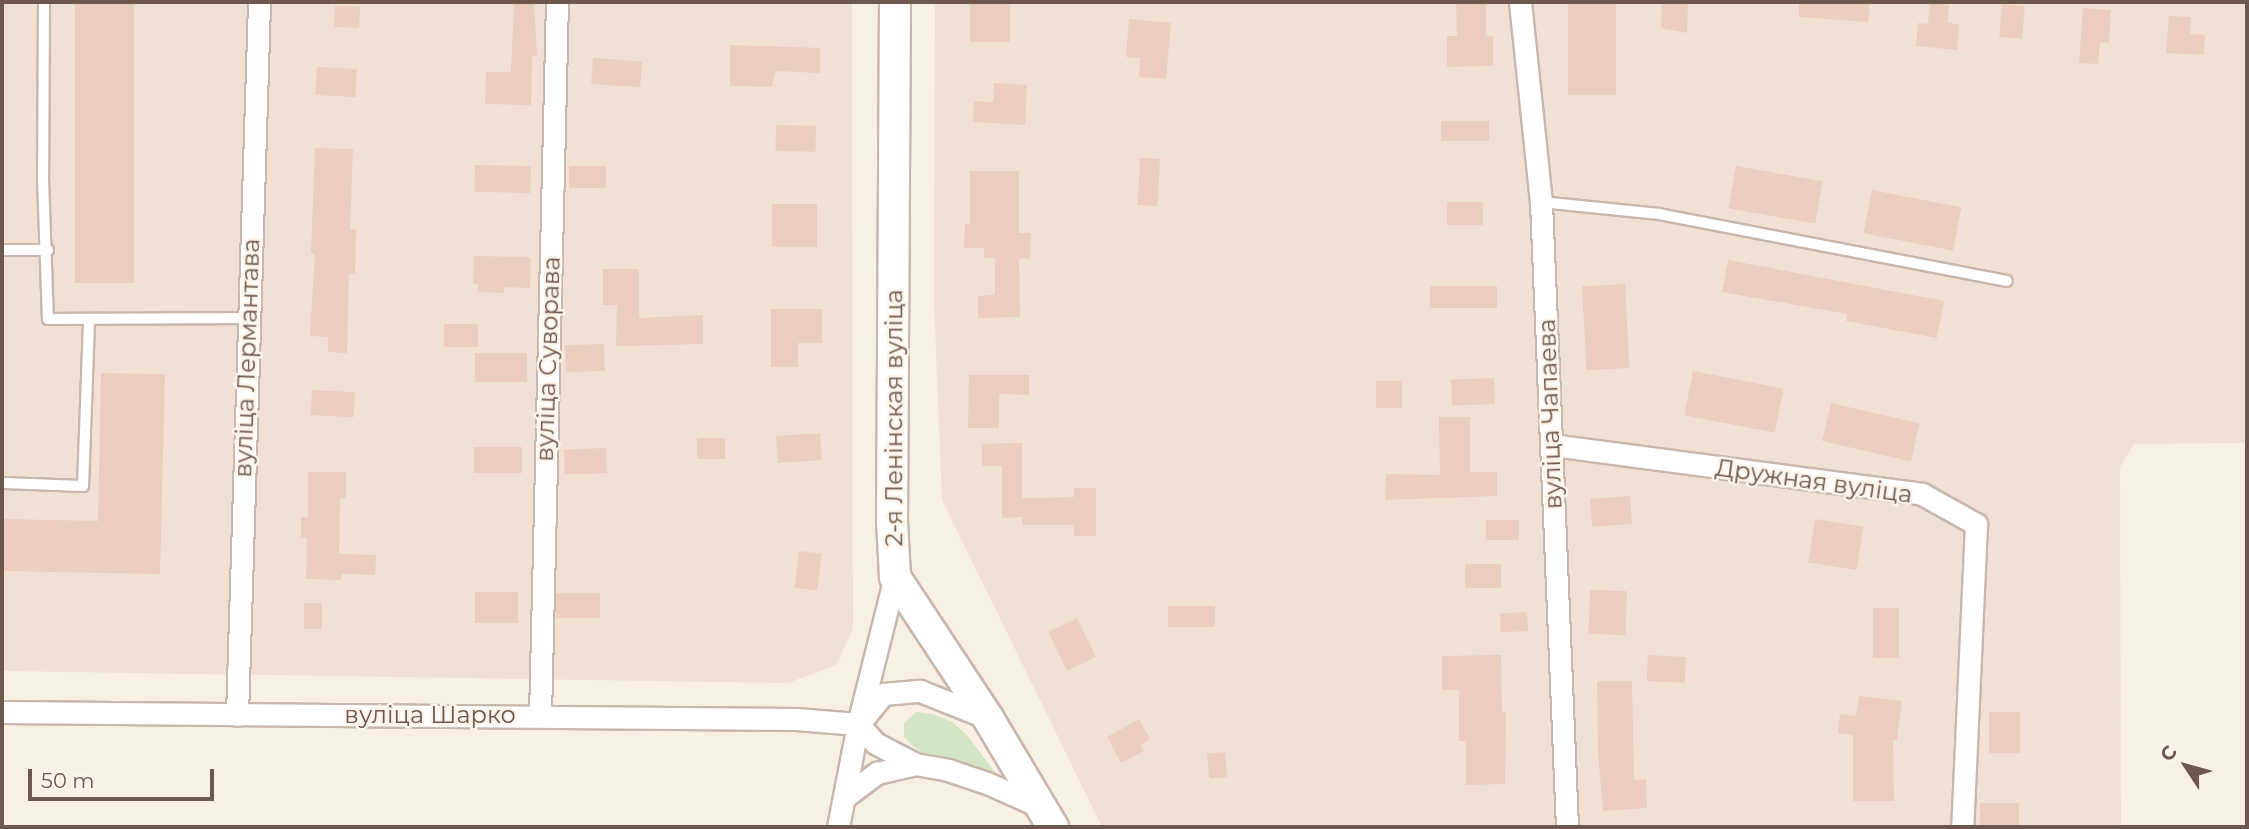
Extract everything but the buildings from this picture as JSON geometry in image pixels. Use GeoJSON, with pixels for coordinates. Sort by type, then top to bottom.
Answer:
{"type":"FeatureCollection","features":[{"type":"Feature","properties":{"kind":"main road","name":"2-я Ленінская вуліца"},"geometry":{"type":"LineString","coordinates":[[895,2],[892,521],[895,577]]}},
{"type":"Feature","properties":{"kind":"main road"},"geometry":{"type":"LineString","coordinates":[[895,577],[988,718],[1046,817]]}},
{"type":"Feature","properties":{"kind":"street","name":"вуліца Лермантава"},"geometry":{"type":"LineString","coordinates":[[237,715],[247,317],[259,2]]}},
{"type":"Feature","properties":{"kind":"street","name":"вуліца Суворава"},"geometry":{"type":"LineString","coordinates":[[540,716],[557,2]]}},
{"type":"Feature","properties":{"kind":"street","name":"вуліца Чапаева"},"geometry":{"type":"LineString","coordinates":[[1520,2],[1541,202],[1567,827]]}},
{"type":"Feature","properties":{"kind":"street","name":"Дружная вуліца"},"geometry":{"type":"LineString","coordinates":[[1552,445],[1922,494],[1976,524],[1962,827]]}},
{"type":"Feature","properties":{"kind":"street","name":"2-я Ленінская вуліца"},"geometry":{"type":"LineString","coordinates":[[838,827],[859,724],[895,577]]}},
{"type":"Feature","properties":{"kind":"street"},"geometry":{"type":"LineString","coordinates":[[988,718],[920,691],[883,694],[859,724],[875,743],[915,764],[947,770],[987,783],[1046,817]]}},
{"type":"Feature","properties":{"kind":"street","name":"вуліца Шарко"},"geometry":{"type":"LineString","coordinates":[[2,712],[796,719],[859,724]]}},
{"type":"Feature","properties":{"kind":"street"},"geometry":{"type":"LineString","coordinates":[[846,796],[877,773],[915,764]]}},
{"type":"Feature","properties":{"kind":"lane"},"geometry":{"type":"LineString","coordinates":[[44,2],[43,178],[48,250],[48,319],[247,317]]}},
{"type":"Feature","properties":{"kind":"lane"},"geometry":{"type":"LineString","coordinates":[[1541,202],[1659,214],[2007,281]]}},
{"type":"Feature","properties":{"kind":"lane"},"geometry":{"type":"LineString","coordinates":[[2,250],[48,250]]}},
{"type":"Feature","properties":{"kind":"lane"},"geometry":{"type":"LineString","coordinates":[[2,483],[83,486],[89,320]]}},
{"type":"Feature","properties":{"kind":"shaded area"},"geometry":{"type":"Polygon","coordinates":[[[2,2],[852,2],[853,629],[836,665],[788,683],[2,671],[2,2]]]}},
{"type":"Feature","properties":{"kind":"shaded area"},"geometry":{"type":"Polygon","coordinates":[[[935,2],[2247,2],[2247,443],[2134,444],[2120,467],[2121,827],[1102,827],[942,500],[934,303],[935,2]]]}},
{"type":"Feature","properties":{"kind":"green space"},"geometry":{"type":"Polygon","coordinates":[[[916,712],[932,714],[952,722],[967,735],[1003,783],[930,757],[914,747],[904,737],[904,723],[916,712]]]}}]}
